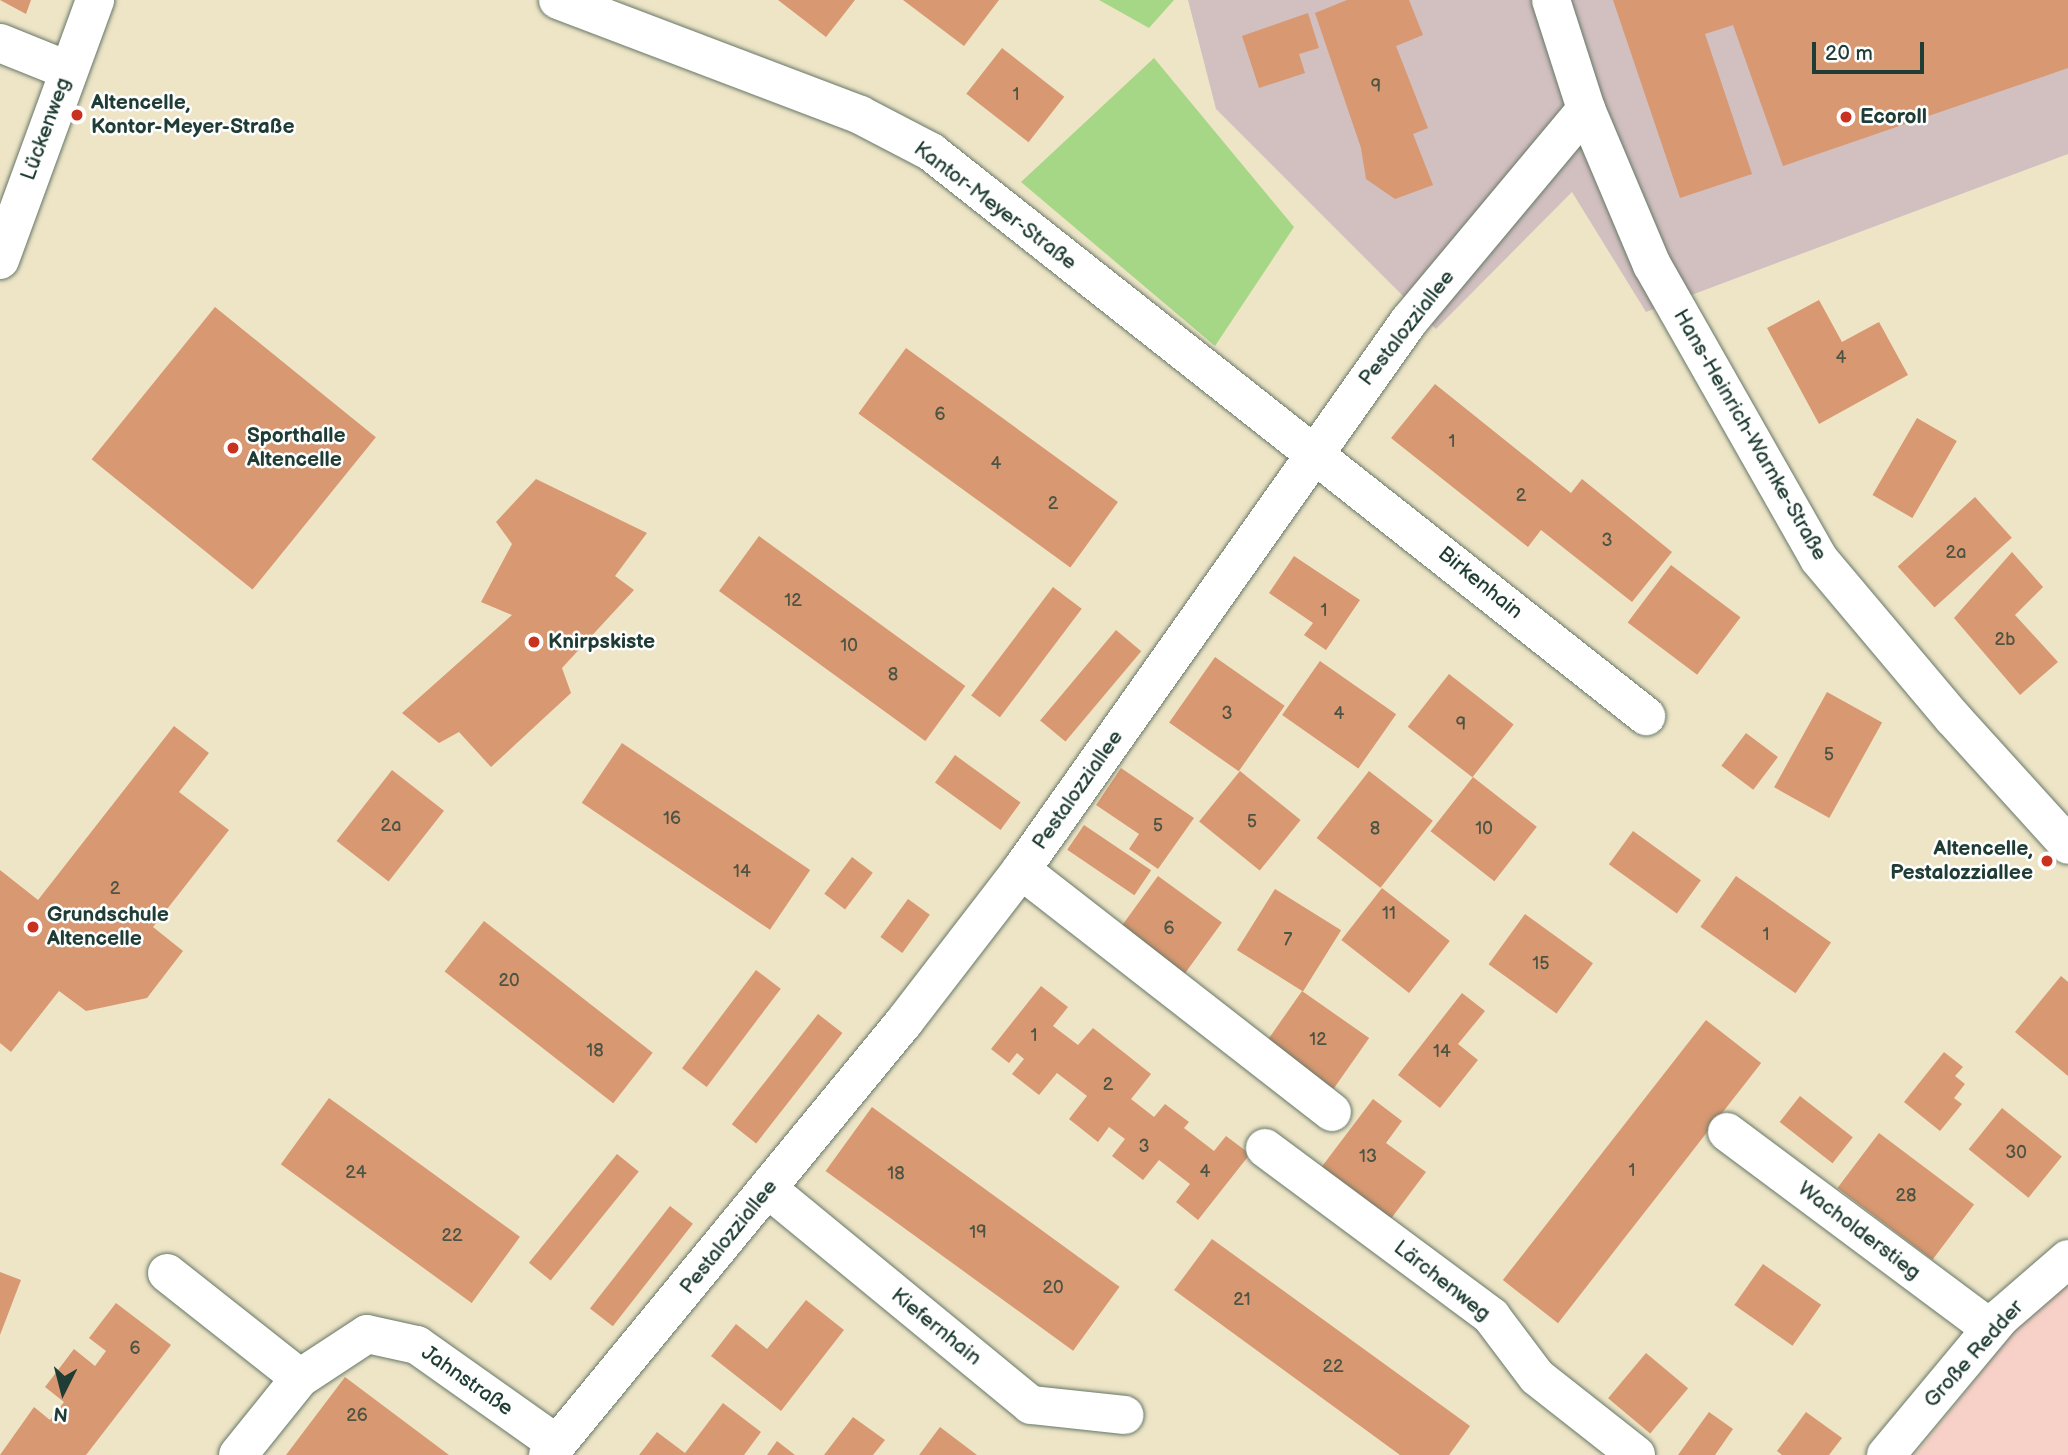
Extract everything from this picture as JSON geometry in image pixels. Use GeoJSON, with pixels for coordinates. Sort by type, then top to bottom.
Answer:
{"type":"FeatureCollection","features":[{"type":"Feature","properties":{"kind":"street","name":"Lückenweg"},"geometry":{"type":"LineString","coordinates":[[0,260],[67,70],[95,0]]}},
{"type":"Feature","properties":{"kind":"street","name":"Kantor-Meyer-Straße"},"geometry":{"type":"LineString","coordinates":[[558,0],[860,115],[931,152],[1314,450]]}},
{"type":"Feature","properties":{"kind":"street","name":"Hans-Heinrich-Warnke-Straße"},"geometry":{"type":"LineString","coordinates":[[1551,0],[1586,109],[1652,265],[1819,559],[1953,718],[2068,845]]}},
{"type":"Feature","properties":{"kind":"street"},"geometry":{"type":"LineString","coordinates":[[0,43],[67,70]]}},
{"type":"Feature","properties":{"kind":"street","name":"Pestalozziallee"},"geometry":{"type":"LineString","coordinates":[[552,1449],[768,1189],[1021,870],[1314,450],[1409,321],[1586,109]]}},
{"type":"Feature","properties":{"kind":"street","name":"Birkenhain"},"geometry":{"type":"LineString","coordinates":[[1314,450],[1646,716]]}},
{"type":"Feature","properties":{"kind":"street"},"geometry":{"type":"LineString","coordinates":[[1021,870],[1332,1112]]}},
{"type":"Feature","properties":{"kind":"street","name":"Wacholderstieg"},"geometry":{"type":"LineString","coordinates":[[1727,1132],[1990,1329]]}},
{"type":"Feature","properties":{"kind":"street","name":"Lärchenweg"},"geometry":{"type":"LineString","coordinates":[[1265,1148],[1491,1317],[1537,1377],[1636,1455]]}},
{"type":"Feature","properties":{"kind":"street","name":"Kiefernhain"},"geometry":{"type":"LineString","coordinates":[[768,1189],[1031,1405],[1124,1415]]}},
{"type":"Feature","properties":{"kind":"street","name":"Große Redder"},"geometry":{"type":"LineString","coordinates":[[1886,1455],[1990,1329],[2068,1259]]}},
{"type":"Feature","properties":{"kind":"street"},"geometry":{"type":"LineString","coordinates":[[167,1273],[300,1378]]}},
{"type":"Feature","properties":{"kind":"street","name":"Jahnstraße"},"geometry":{"type":"LineString","coordinates":[[238,1455],[300,1378],[368,1334],[417,1345],[552,1449]]}},
{"type":"Feature","properties":{"kind":"shaded area"},"geometry":{"type":"Polygon","coordinates":[[[1188,0],[2068,0],[2068,154],[1646,312],[1572,192],[1436,329],[1216,109],[1188,0]]]}},
{"type":"Feature","properties":{"kind":"shaded area"},"geometry":{"type":"Polygon","coordinates":[[[2068,1284],[2068,1455],[1915,1455],[2013,1332],[2068,1284]]]}},
{"type":"Feature","properties":{"kind":"green space"},"geometry":{"type":"Polygon","coordinates":[[[1099,0],[1174,0],[1149,28],[1099,0]]]}},
{"type":"Feature","properties":{"kind":"green space"},"geometry":{"type":"Polygon","coordinates":[[[1154,58],[1294,227],[1215,346],[1021,182],[1154,58]]]}},
{"type":"Feature","properties":{"kind":"building"},"geometry":{"type":"Polygon","coordinates":[[[0,0],[31,0],[26,14],[0,0]]]}},
{"type":"Feature","properties":{"kind":"building"},"geometry":{"type":"Polygon","coordinates":[[[778,0],[855,0],[826,37],[778,0]]]}},
{"type":"Feature","properties":{"kind":"building"},"geometry":{"type":"Polygon","coordinates":[[[903,0],[999,0],[964,46],[903,0]]]}},
{"type":"Feature","properties":{"kind":"building"},"geometry":{"type":"Polygon","coordinates":[[[1347,0],[1409,0],[1423,35],[1396,46],[1428,128],[1413,134],[1433,185],[1395,199],[1366,179],[1361,148],[1315,13],[1347,0]]]}},
{"type":"Feature","properties":{"kind":"building","name":"Ecoroll"},"geometry":{"type":"Polygon","coordinates":[[[1613,0],[2068,0],[2068,68],[1783,166],[1733,25],[1705,34],[1752,174],[1680,198],[1613,0]]]}},
{"type":"Feature","properties":{"kind":"building"},"geometry":{"type":"Polygon","coordinates":[[[1308,13],[1319,48],[1299,54],[1305,73],[1259,88],[1242,36],[1308,13]]]}},
{"type":"Feature","properties":{"kind":"building"},"geometry":{"type":"Polygon","coordinates":[[[1002,48],[1064,97],[1029,142],[966,94],[1002,48]]]}},
{"type":"Feature","properties":{"kind":"building"},"geometry":{"type":"Polygon","coordinates":[[[1819,300],[1842,342],[1879,322],[1908,375],[1819,424],[1767,328],[1819,300]]]}},
{"type":"Feature","properties":{"kind":"building","name":"Sporthalle Altencelle"},"geometry":{"type":"Polygon","coordinates":[[[215,307],[376,437],[253,590],[92,459],[215,307]]]}},
{"type":"Feature","properties":{"kind":"building"},"geometry":{"type":"Polygon","coordinates":[[[906,348],[1118,502],[1070,568],[858,414],[906,348]]]}},
{"type":"Feature","properties":{"kind":"building"},"geometry":{"type":"Polygon","coordinates":[[[1435,384],[1571,493],[1582,479],[1672,552],[1632,602],[1541,530],[1528,547],[1391,438],[1435,384]]]}},
{"type":"Feature","properties":{"kind":"building"},"geometry":{"type":"Polygon","coordinates":[[[1917,418],[1957,441],[1912,518],[1872,495],[1917,418]]]}},
{"type":"Feature","properties":{"kind":"building","name":"Knirpskiste"},"geometry":{"type":"Polygon","coordinates":[[[536,479],[647,533],[615,576],[634,590],[562,668],[571,693],[491,767],[459,732],[439,743],[402,713],[512,615],[481,602],[512,544],[496,522],[536,479]]]}},
{"type":"Feature","properties":{"kind":"building"},"geometry":{"type":"Polygon","coordinates":[[[1975,497],[2012,538],[1935,607],[1898,567],[1975,497]]]}},
{"type":"Feature","properties":{"kind":"building"},"geometry":{"type":"Polygon","coordinates":[[[759,536],[965,686],[925,741],[719,591],[759,536]]]}},
{"type":"Feature","properties":{"kind":"building"},"geometry":{"type":"Polygon","coordinates":[[[2012,552],[2043,587],[2015,615],[2058,662],[2020,695],[1954,618],[2012,552]]]}},
{"type":"Feature","properties":{"kind":"building"},"geometry":{"type":"Polygon","coordinates":[[[1294,556],[1360,600],[1326,650],[1304,635],[1313,623],[1269,593],[1294,556]]]}},
{"type":"Feature","properties":{"kind":"building"},"geometry":{"type":"Polygon","coordinates":[[[1671,565],[1740,617],[1697,675],[1628,623],[1671,565]]]}},
{"type":"Feature","properties":{"kind":"building"},"geometry":{"type":"Polygon","coordinates":[[[1053,587],[1082,609],[1000,717],[971,696],[1053,587]]]}},
{"type":"Feature","properties":{"kind":"building"},"geometry":{"type":"Polygon","coordinates":[[[1116,630],[1141,651],[1065,742],[1040,720],[1116,630]]]}},
{"type":"Feature","properties":{"kind":"building"},"geometry":{"type":"Polygon","coordinates":[[[1215,657],[1285,706],[1239,771],[1169,723],[1215,657]]]}},
{"type":"Feature","properties":{"kind":"building"},"geometry":{"type":"Polygon","coordinates":[[[1320,661],[1396,714],[1358,768],[1282,715],[1320,661]]]}},
{"type":"Feature","properties":{"kind":"building"},"geometry":{"type":"Polygon","coordinates":[[[1449,674],[1514,724],[1472,777],[1408,727],[1449,674]]]}},
{"type":"Feature","properties":{"kind":"building"},"geometry":{"type":"Polygon","coordinates":[[[1827,692],[1882,723],[1829,818],[1774,787],[1827,692]]]}},
{"type":"Feature","properties":{"kind":"building"},"geometry":{"type":"Polygon","coordinates":[[[174,726],[209,753],[179,792],[229,830],[153,927],[183,951],[147,998],[86,1011],[59,991],[11,1052],[0,1043],[0,870],[38,900],[174,726]]]}},
{"type":"Feature","properties":{"kind":"building"},"geometry":{"type":"Polygon","coordinates":[[[1746,733],[1778,757],[1753,790],[1721,766],[1746,733]]]}},
{"type":"Feature","properties":{"kind":"building"},"geometry":{"type":"Polygon","coordinates":[[[622,743],[810,870],[770,930],[582,803],[622,743]]]}},
{"type":"Feature","properties":{"kind":"building"},"geometry":{"type":"Polygon","coordinates":[[[955,755],[1021,803],[1001,830],[935,783],[955,755]]]}},
{"type":"Feature","properties":{"kind":"building"},"geometry":{"type":"Polygon","coordinates":[[[1121,768],[1194,818],[1158,869],[1129,849],[1139,834],[1096,805],[1121,768]]]}},
{"type":"Feature","properties":{"kind":"building"},"geometry":{"type":"Polygon","coordinates":[[[392,770],[444,811],[389,882],[337,841],[392,770]]]}},
{"type":"Feature","properties":{"kind":"building"},"geometry":{"type":"Polygon","coordinates":[[[1240,771],[1301,820],[1260,871],[1199,822],[1240,771]]]}},
{"type":"Feature","properties":{"kind":"building"},"geometry":{"type":"Polygon","coordinates":[[[1369,771],[1433,821],[1380,888],[1317,838],[1369,771]]]}},
{"type":"Feature","properties":{"kind":"building"},"geometry":{"type":"Polygon","coordinates":[[[1473,777],[1537,827],[1494,881],[1431,831],[1473,777]]]}},
{"type":"Feature","properties":{"kind":"building"},"geometry":{"type":"Polygon","coordinates":[[[1084,825],[1151,870],[1134,895],[1067,850],[1084,825]]]}},
{"type":"Feature","properties":{"kind":"building"},"geometry":{"type":"Polygon","coordinates":[[[1633,831],[1701,880],[1677,914],[1609,864],[1633,831]]]}},
{"type":"Feature","properties":{"kind":"building"},"geometry":{"type":"Polygon","coordinates":[[[852,857],[873,873],[845,909],[824,894],[852,857]]]}},
{"type":"Feature","properties":{"kind":"building"},"geometry":{"type":"Polygon","coordinates":[[[1158,876],[1222,922],[1179,981],[1115,935],[1158,876]]]}},
{"type":"Feature","properties":{"kind":"building"},"geometry":{"type":"Polygon","coordinates":[[[1736,876],[1831,943],[1795,993],[1700,927],[1736,876]]]}},
{"type":"Feature","properties":{"kind":"building"},"geometry":{"type":"Polygon","coordinates":[[[1382,888],[1450,941],[1409,993],[1341,940],[1382,888]]]}},
{"type":"Feature","properties":{"kind":"building"},"geometry":{"type":"Polygon","coordinates":[[[1275,889],[1341,930],[1303,991],[1237,950],[1275,889]]]}},
{"type":"Feature","properties":{"kind":"building"},"geometry":{"type":"Polygon","coordinates":[[[908,899],[930,915],[902,953],[880,937],[908,899]]]}},
{"type":"Feature","properties":{"kind":"building"},"geometry":{"type":"Polygon","coordinates":[[[1525,914],[1593,963],[1557,1014],[1489,964],[1525,914]]]}},
{"type":"Feature","properties":{"kind":"building"},"geometry":{"type":"Polygon","coordinates":[[[484,921],[653,1053],[613,1103],[445,971],[484,921]]]}},
{"type":"Feature","properties":{"kind":"building"},"geometry":{"type":"Polygon","coordinates":[[[756,970],[781,989],[707,1087],[682,1068],[756,970]]]}},
{"type":"Feature","properties":{"kind":"building"},"geometry":{"type":"Polygon","coordinates":[[[2061,976],[2068,982],[2068,1076],[2015,1032],[2061,976]]]}},
{"type":"Feature","properties":{"kind":"building"},"geometry":{"type":"Polygon","coordinates":[[[1041,986],[1068,1007],[1053,1026],[1078,1045],[1093,1028],[1151,1074],[1131,1099],[1154,1117],[1165,1104],[1189,1122],[1184,1128],[1214,1151],[1226,1136],[1250,1154],[1198,1220],[1176,1202],[1190,1184],[1159,1160],[1143,1180],[1112,1156],[1125,1139],[1109,1127],[1098,1142],[1069,1119],[1087,1096],[1057,1073],[1039,1095],[1012,1074],[1024,1059],[1017,1053],[1009,1063],[991,1049],[1041,986]]]}},
{"type":"Feature","properties":{"kind":"building"},"geometry":{"type":"Polygon","coordinates":[[[1302,991],[1369,1038],[1334,1089],[1266,1042],[1302,991]]]}},
{"type":"Feature","properties":{"kind":"building"},"geometry":{"type":"Polygon","coordinates":[[[1462,993],[1485,1011],[1458,1044],[1478,1060],[1440,1108],[1398,1075],[1462,993]]]}},
{"type":"Feature","properties":{"kind":"building"},"geometry":{"type":"Polygon","coordinates":[[[818,1014],[842,1033],[756,1143],[732,1124],[818,1014]]]}},
{"type":"Feature","properties":{"kind":"building"},"geometry":{"type":"Polygon","coordinates":[[[1706,1020],[1761,1063],[1558,1323],[1503,1280],[1706,1020]]]}},
{"type":"Feature","properties":{"kind":"building"},"geometry":{"type":"Polygon","coordinates":[[[1944,1052],[1963,1067],[1955,1076],[1965,1084],[1954,1098],[1962,1104],[1940,1131],[1904,1102],[1944,1052]]]}},
{"type":"Feature","properties":{"kind":"building"},"geometry":{"type":"Polygon","coordinates":[[[1800,1096],[1853,1137],[1832,1163],[1780,1122],[1800,1096]]]}},
{"type":"Feature","properties":{"kind":"building"},"geometry":{"type":"Polygon","coordinates":[[[329,1098],[520,1237],[472,1303],[281,1164],[329,1098]]]}},
{"type":"Feature","properties":{"kind":"building"},"geometry":{"type":"Polygon","coordinates":[[[1373,1099],[1402,1121],[1386,1143],[1426,1172],[1384,1228],[1314,1177],[1373,1099]]]}},
{"type":"Feature","properties":{"kind":"building"},"geometry":{"type":"Polygon","coordinates":[[[872,1107],[1120,1287],[1073,1351],[826,1171],[872,1107]]]}},
{"type":"Feature","properties":{"kind":"building"},"geometry":{"type":"Polygon","coordinates":[[[2002,1108],[2062,1156],[2028,1198],[1969,1149],[2002,1108]]]}},
{"type":"Feature","properties":{"kind":"building"},"geometry":{"type":"Polygon","coordinates":[[[1879,1133],[1974,1205],[1933,1260],[1837,1188],[1879,1133]]]}},
{"type":"Feature","properties":{"kind":"building"},"geometry":{"type":"Polygon","coordinates":[[[617,1154],[639,1172],[551,1280],[529,1263],[617,1154]]]}},
{"type":"Feature","properties":{"kind":"building"},"geometry":{"type":"Polygon","coordinates":[[[670,1206],[693,1224],[613,1326],[590,1308],[670,1206]]]}},
{"type":"Feature","properties":{"kind":"building"},"geometry":{"type":"Polygon","coordinates":[[[1212,1239],[1470,1426],[1449,1455],[1400,1455],[1174,1290],[1212,1239]]]}},
{"type":"Feature","properties":{"kind":"building"},"geometry":{"type":"Polygon","coordinates":[[[1763,1264],[1821,1305],[1792,1346],[1734,1305],[1763,1264]]]}},
{"type":"Feature","properties":{"kind":"building"},"geometry":{"type":"Polygon","coordinates":[[[0,1272],[21,1280],[0,1335],[0,1272]]]}},
{"type":"Feature","properties":{"kind":"building"},"geometry":{"type":"Polygon","coordinates":[[[806,1300],[844,1330],[781,1411],[711,1356],[736,1324],[767,1349],[806,1300]]]}},
{"type":"Feature","properties":{"kind":"building"},"geometry":{"type":"Polygon","coordinates":[[[116,1303],[171,1345],[86,1455],[0,1455],[34,1407],[50,1420],[64,1402],[45,1387],[74,1349],[95,1366],[106,1351],[89,1338],[116,1303]]]}},
{"type":"Feature","properties":{"kind":"building"},"geometry":{"type":"Polygon","coordinates":[[[1646,1353],[1688,1388],[1650,1434],[1608,1398],[1646,1353]]]}},
{"type":"Feature","properties":{"kind":"building"},"geometry":{"type":"Polygon","coordinates":[[[345,1377],[449,1455],[286,1455],[345,1377]]]}},
{"type":"Feature","properties":{"kind":"building"},"geometry":{"type":"Polygon","coordinates":[[[723,1403],[761,1432],[744,1455],[639,1455],[657,1432],[685,1453],[723,1403]]]}},
{"type":"Feature","properties":{"kind":"building"},"geometry":{"type":"Polygon","coordinates":[[[1709,1412],[1733,1429],[1715,1455],[1678,1455],[1709,1412]]]}},
{"type":"Feature","properties":{"kind":"building"},"geometry":{"type":"Polygon","coordinates":[[[1806,1412],[1842,1438],[1829,1455],[1782,1455],[1777,1451],[1806,1412]]]}},
{"type":"Feature","properties":{"kind":"building"},"geometry":{"type":"Polygon","coordinates":[[[853,1417],[885,1440],[873,1455],[824,1455],[853,1417]]]}},
{"type":"Feature","properties":{"kind":"building"},"geometry":{"type":"Polygon","coordinates":[[[940,1427],[977,1455],[919,1455],[940,1427]]]}},
{"type":"Feature","properties":{"kind":"building"},"geometry":{"type":"Polygon","coordinates":[[[777,1441],[795,1455],[767,1455],[777,1441]]]}},
{"type":"Feature","properties":{"kind":"place","name":"Altencelle, Kontor-Meyer-Straße"},"geometry":{"type":"Point","coordinates":[77,115]}},
{"type":"Feature","properties":{"kind":"place","name":"Ecoroll"},"geometry":{"type":"Point","coordinates":[1846,117]}},
{"type":"Feature","properties":{"kind":"place","name":"Sporthalle Altencelle"},"geometry":{"type":"Point","coordinates":[233,448]}},
{"type":"Feature","properties":{"kind":"place","name":"Knirpskiste"},"geometry":{"type":"Point","coordinates":[534,642]}},
{"type":"Feature","properties":{"kind":"place","name":"Altencelle, Pestalozziallee"},"geometry":{"type":"Point","coordinates":[2047,861]}},
{"type":"Feature","properties":{"kind":"place","name":"Grundschule Altencelle"},"geometry":{"type":"Point","coordinates":[33,927]}}]}
